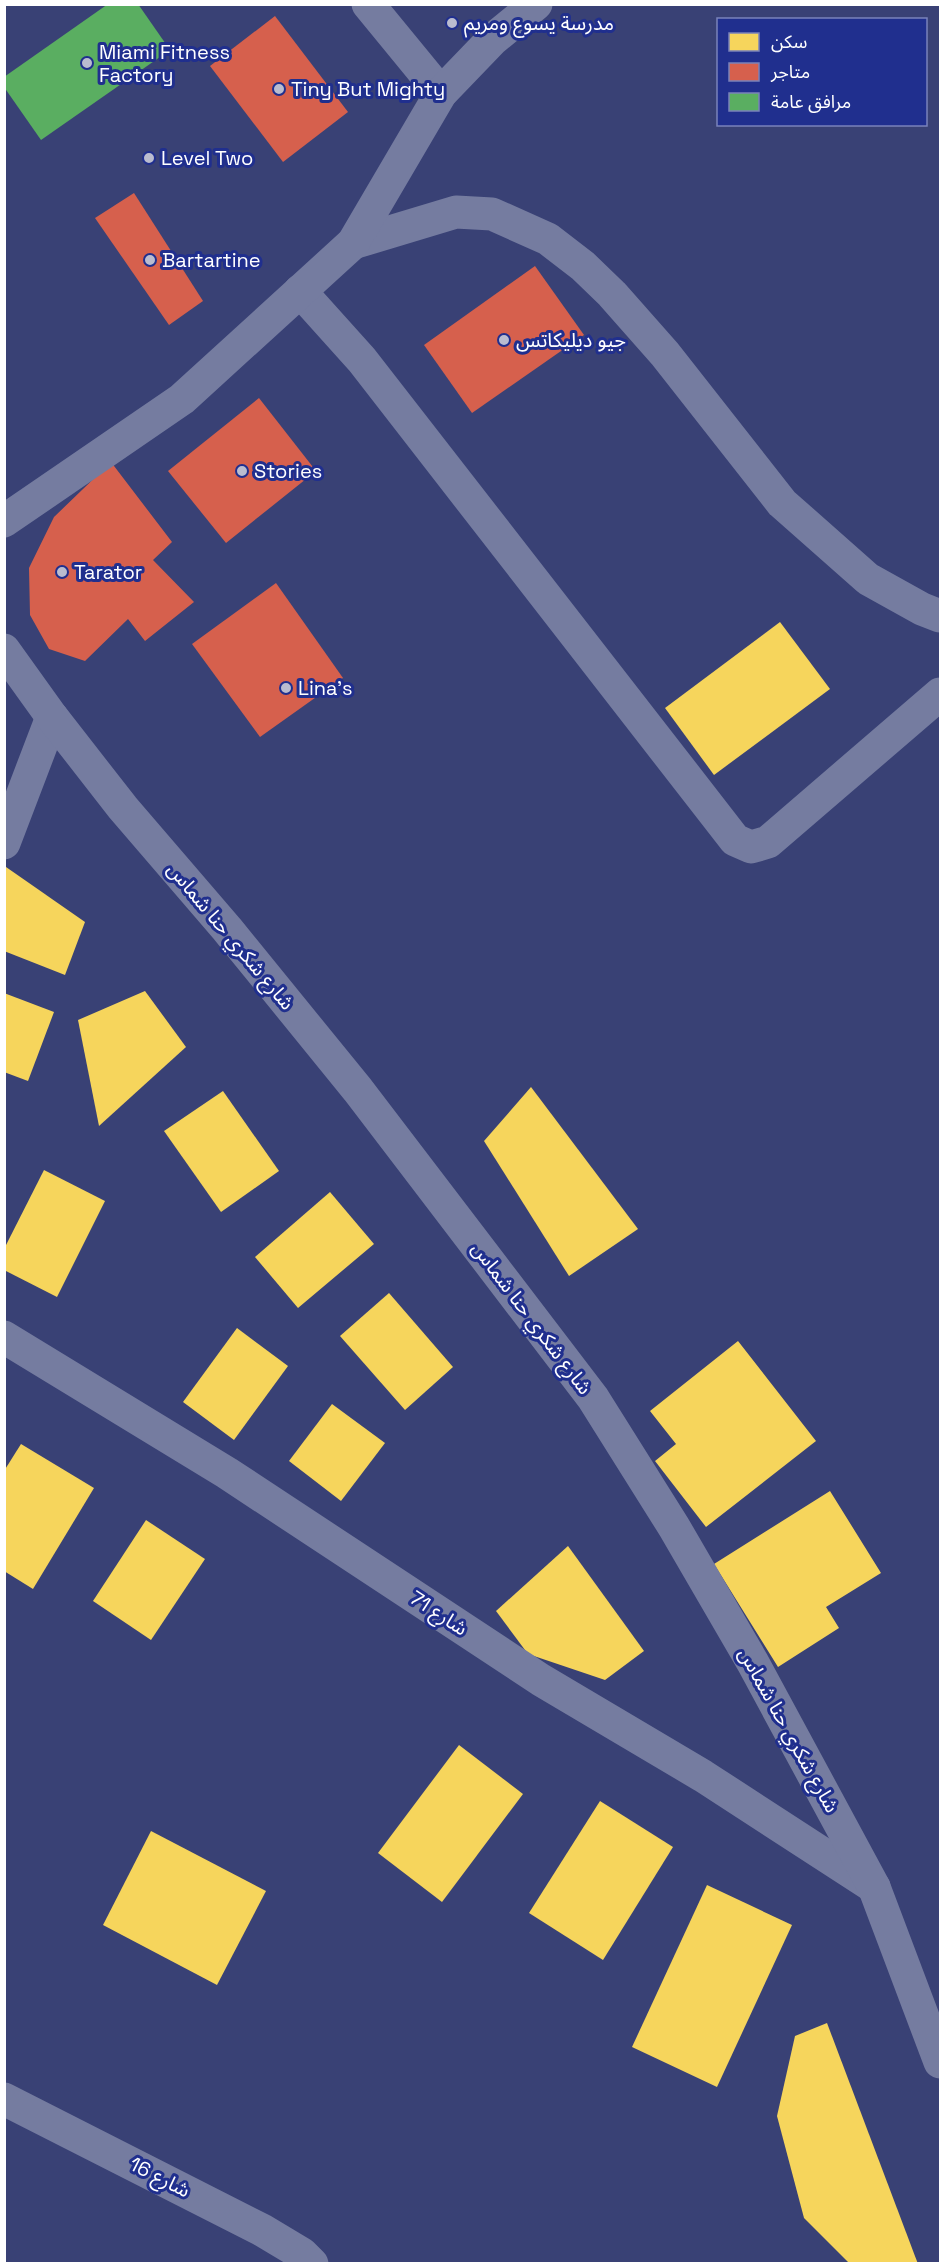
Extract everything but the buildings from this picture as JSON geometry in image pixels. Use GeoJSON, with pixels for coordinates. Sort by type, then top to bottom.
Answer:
{"type":"FeatureCollection","features":[{"type":"Feature","properties":{"kind":"street"},"geometry":{"type":"LineString","coordinates":[[368,4],[441,93]]}},
{"type":"Feature","properties":{"kind":"street"},"geometry":{"type":"LineString","coordinates":[[4,521],[182,399],[353,243],[441,93],[492,40],[536,4]]}},
{"type":"Feature","properties":{"kind":"street"},"geometry":{"type":"LineString","coordinates":[[353,243],[456,212],[492,214],[548,239],[583,266],[612,294],[664,354],[782,503],[868,579],[922,609],[940,616]]}},
{"type":"Feature","properties":{"kind":"street"},"geometry":{"type":"LineString","coordinates":[[300,291],[362,360],[735,840],[751,847],[768,842],[940,694]]}},
{"type":"Feature","properties":{"kind":"street","name":"شارع شكري حنا شماس"},"geometry":{"type":"LineString","coordinates":[[4,650],[52,717],[123,808],[227,928],[358,1090],[593,1398],[674,1527],[753,1663],[874,1887],[940,2062]]}},
{"type":"Feature","properties":{"kind":"street"},"geometry":{"type":"LineString","coordinates":[[4,843],[52,717]]}},
{"type":"Feature","properties":{"kind":"street","name":"شارع 71"},"geometry":{"type":"LineString","coordinates":[[4,1337],[227,1473],[541,1680],[703,1776],[874,1887]]}},
{"type":"Feature","properties":{"kind":"street","name":"شارع 16"},"geometry":{"type":"LineString","coordinates":[[4,2099],[262,2230],[302,2254],[312,2264]]}},
{"type":"Feature","properties":{"kind":"place","name":"مدرسة يسوع ومريم"},"geometry":{"type":"Point","coordinates":[452,23]}},
{"type":"Feature","properties":{"kind":"place","name":"Miami Fitness Factory"},"geometry":{"type":"Point","coordinates":[87,63]}},
{"type":"Feature","properties":{"kind":"place","name":"Tiny But Mighty"},"geometry":{"type":"Point","coordinates":[279,89]}},
{"type":"Feature","properties":{"kind":"place","name":"Level Two"},"geometry":{"type":"Point","coordinates":[149,158]}},
{"type":"Feature","properties":{"kind":"place","name":"Bartartine"},"geometry":{"type":"Point","coordinates":[150,260]}},
{"type":"Feature","properties":{"kind":"place","name":"جيو ديليكاتس"},"geometry":{"type":"Point","coordinates":[504,340]}},
{"type":"Feature","properties":{"kind":"place","name":"Stories"},"geometry":{"type":"Point","coordinates":[242,471]}},
{"type":"Feature","properties":{"kind":"place","name":"Tarator"},"geometry":{"type":"Point","coordinates":[62,572]}},
{"type":"Feature","properties":{"kind":"place","name":"Lina's"},"geometry":{"type":"Point","coordinates":[286,688]}}]}
